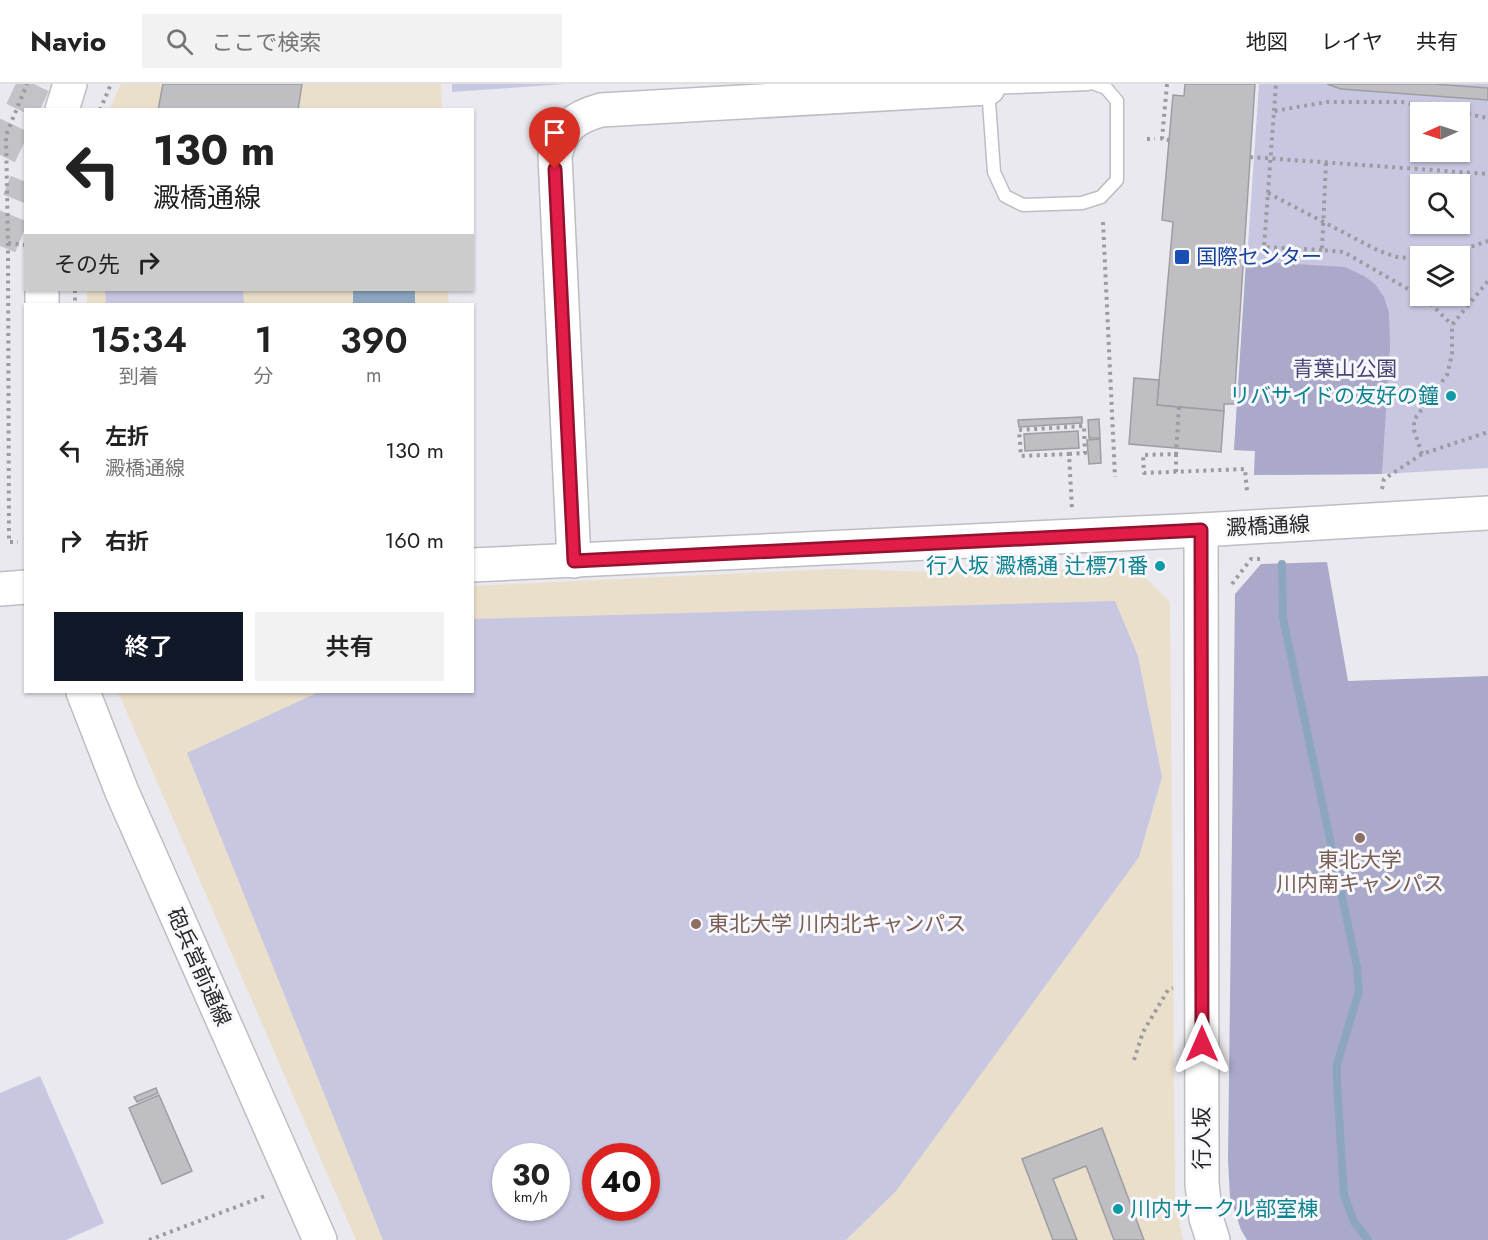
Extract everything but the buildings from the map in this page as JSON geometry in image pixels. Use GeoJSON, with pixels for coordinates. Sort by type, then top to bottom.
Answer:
{"type":"FeatureCollection","features":[{"type":"Feature","properties":{"kind":"street"},"geometry":{"type":"LineString","coordinates":[[63,108],[70,84]]}},
{"type":"Feature","properties":{"kind":"street"},"geometry":{"type":"LineString","coordinates":[[574,561],[555,156],[559,138],[568,126],[583,115],[601,110],[988,88]]}},
{"type":"Feature","properties":{"kind":"street","name":"澱橋通線"},"geometry":{"type":"LineString","coordinates":[[474,565],[1201,530],[1488,513]]}},
{"type":"Feature","properties":{"kind":"street","name":"行人坂"},"geometry":{"type":"LineString","coordinates":[[1201,530],[1202,1184],[1206,1218],[1213,1240]]}},
{"type":"Feature","properties":{"kind":"street"},"geometry":{"type":"LineString","coordinates":[[0,589],[24,587]]}},
{"type":"Feature","properties":{"kind":"street","name":"砲兵営前通線"},"geometry":{"type":"LineString","coordinates":[[83,693],[122,792],[320,1240]]}},
{"type":"Feature","properties":{"kind":"lane"},"geometry":{"type":"LineString","coordinates":[[1088,84],[988,88],[994,172],[1005,196],[1023,205],[1082,203],[1101,197],[1117,180],[1117,101],[1107,88],[1095,84]]}},
{"type":"Feature","properties":{"kind":"path"},"geometry":{"type":"LineString","coordinates":[[18,542],[9,542],[6,135],[27,84]]}},
{"type":"Feature","properties":{"kind":"path"},"geometry":{"type":"LineString","coordinates":[[101,108],[111,84]]}},
{"type":"Feature","properties":{"kind":"path"},"geometry":{"type":"LineString","coordinates":[[1167,84],[1162,139],[1169,140]]}},
{"type":"Feature","properties":{"kind":"path"},"geometry":{"type":"LineString","coordinates":[[1276,84],[1264,247],[1344,252],[1427,300],[1452,325]]}},
{"type":"Feature","properties":{"kind":"path"},"geometry":{"type":"LineString","coordinates":[[1274,111],[1327,102],[1402,102],[1488,118]]}},
{"type":"Feature","properties":{"kind":"path"},"geometry":{"type":"LineString","coordinates":[[1147,139],[1155,139]]}},
{"type":"Feature","properties":{"kind":"path"},"geometry":{"type":"LineString","coordinates":[[1250,157],[1488,174]]}},
{"type":"Feature","properties":{"kind":"path"},"geometry":{"type":"LineString","coordinates":[[1322,250],[1326,163]]}},
{"type":"Feature","properties":{"kind":"path"},"geometry":{"type":"LineString","coordinates":[[1268,193],[1379,251],[1397,258],[1410,259]]}},
{"type":"Feature","properties":{"kind":"path"},"geometry":{"type":"LineString","coordinates":[[1103,222],[1115,477]]}},
{"type":"Feature","properties":{"kind":"path"},"geometry":{"type":"LineString","coordinates":[[1470,248],[1488,242]]}},
{"type":"Feature","properties":{"kind":"path"},"geometry":{"type":"LineString","coordinates":[[8,243],[24,245]]}},
{"type":"Feature","properties":{"kind":"path"},"geometry":{"type":"LineString","coordinates":[[1422,454],[1414,430],[1414,420],[1447,375],[1452,354],[1452,325],[1488,281]]}},
{"type":"Feature","properties":{"kind":"path"},"geometry":{"type":"LineString","coordinates":[[1176,472],[1179,407]]}},
{"type":"Feature","properties":{"kind":"path"},"geometry":{"type":"LineString","coordinates":[[1084,426],[1085,453],[1069,454],[1021,456],[1019,430],[1084,426]]}},
{"type":"Feature","properties":{"kind":"path"},"geometry":{"type":"LineString","coordinates":[[1382,489],[1384,479],[1422,454],[1488,432]]}},
{"type":"Feature","properties":{"kind":"path"},"geometry":{"type":"LineString","coordinates":[[1069,454],[1071,488]]}},
{"type":"Feature","properties":{"kind":"path"},"geometry":{"type":"LineString","coordinates":[[1176,454],[1143,455],[1144,473],[1245,469],[1247,491]]}},
{"type":"Feature","properties":{"kind":"path"},"geometry":{"type":"LineString","coordinates":[[1229,588],[1251,559]]}},
{"type":"Feature","properties":{"kind":"path"},"geometry":{"type":"LineString","coordinates":[[1134,1060],[1143,1032],[1168,990],[1180,986]]}},
{"type":"Feature","properties":{"kind":"path"},"geometry":{"type":"LineString","coordinates":[[149,1240],[265,1196]]}},
{"type":"Feature","properties":{"kind":"shaded area"},"geometry":{"type":"Polygon","coordinates":[[[121,84],[441,84],[442,108],[110,108],[121,84]]]}},
{"type":"Feature","properties":{"kind":"shaded area"},"geometry":{"type":"Polygon","coordinates":[[[87,291],[448,291],[449,303],[87,303],[87,291]]]}},
{"type":"Feature","properties":{"kind":"shaded area"},"geometry":{"type":"Polygon","coordinates":[[[353,291],[415,291],[415,303],[353,303],[353,291]]]}},
{"type":"Feature","properties":{"kind":"shaded area","name":"東北大学 川内北キャンパス"},"geometry":{"type":"Polygon","coordinates":[[[1133,565],[1170,602],[1175,1198],[1183,1240],[356,1240],[118,693],[474,693],[474,586],[835,569],[1000,574],[1133,565]]]}},
{"type":"Feature","properties":{"kind":"green space"},"geometry":{"type":"Polygon","coordinates":[[[452,84],[565,84],[452,92],[452,84]]]}},
{"type":"Feature","properties":{"kind":"green space","name":"青葉山公園"},"geometry":{"type":"Polygon","coordinates":[[[1259,84],[1488,84],[1488,468],[1382,474],[1254,475],[1255,451],[1234,450],[1259,84]]]}},
{"type":"Feature","properties":{"kind":"green space"},"geometry":{"type":"Polygon","coordinates":[[[1246,261],[1345,267],[1375,284],[1384,297],[1389,313],[1390,347],[1382,474],[1254,475],[1255,451],[1234,450],[1246,261]]]}},
{"type":"Feature","properties":{"kind":"green space"},"geometry":{"type":"Polygon","coordinates":[[[105,291],[243,291],[244,303],[106,303],[105,291]]]}},
{"type":"Feature","properties":{"kind":"green space","name":"東北大学 川内南キャンパス"},"geometry":{"type":"Polygon","coordinates":[[[1327,562],[1348,681],[1488,676],[1488,1240],[1247,1240],[1241,1230],[1230,1197],[1228,1160],[1235,594],[1261,564],[1327,562]]]}},
{"type":"Feature","properties":{"kind":"green space","name":"東北大学 川内北キャンパス"},"geometry":{"type":"Polygon","coordinates":[[[1115,601],[1138,656],[1162,777],[1139,857],[896,1191],[846,1240],[383,1240],[187,753],[317,693],[474,693],[474,619],[1115,601]]]}},
{"type":"Feature","properties":{"kind":"green space"},"geometry":{"type":"Polygon","coordinates":[[[40,1076],[104,1223],[66,1240],[0,1240],[0,1093],[40,1076]]]}},
{"type":"Feature","properties":{"kind":"waterway"},"geometry":{"type":"LineString","coordinates":[[1282,564],[1283,618],[1357,967],[1359,991],[1337,1064],[1337,1084],[1344,1195],[1354,1222],[1368,1240]]}},
{"type":"Feature","properties":{"kind":"tunnel"},"geometry":{"type":"LineString","coordinates":[[0,155],[34,84]]}},
{"type":"Feature","properties":{"kind":"tunnel"},"geometry":{"type":"LineString","coordinates":[[0,246],[24,187]]}},
{"type":"Feature","properties":{"kind":"place","name":"国際センター"},"geometry":{"type":"Point","coordinates":[1182,257]}},
{"type":"Feature","properties":{"kind":"place","name":"リバサイドの友好の鐘"},"geometry":{"type":"Point","coordinates":[1451,396]}},
{"type":"Feature","properties":{"kind":"place","name":"行人坂 澱橋通 辻標71番"},"geometry":{"type":"Point","coordinates":[1160,566]}},
{"type":"Feature","properties":{"kind":"place","name":"東北大学 川内南キャンパス"},"geometry":{"type":"Point","coordinates":[1360,838]}},
{"type":"Feature","properties":{"kind":"place","name":"東北大学 川内北キャンパス"},"geometry":{"type":"Point","coordinates":[696,924]}},
{"type":"Feature","properties":{"kind":"place","name":"川内サークル部室棟"},"geometry":{"type":"Point","coordinates":[1118,1209]}},
{"type":"Feature","properties":{"kind":"route"},"geometry":{"type":"LineString","coordinates":[[555,169],[574,561],[1201,530],[1202,1044]]}}]}
